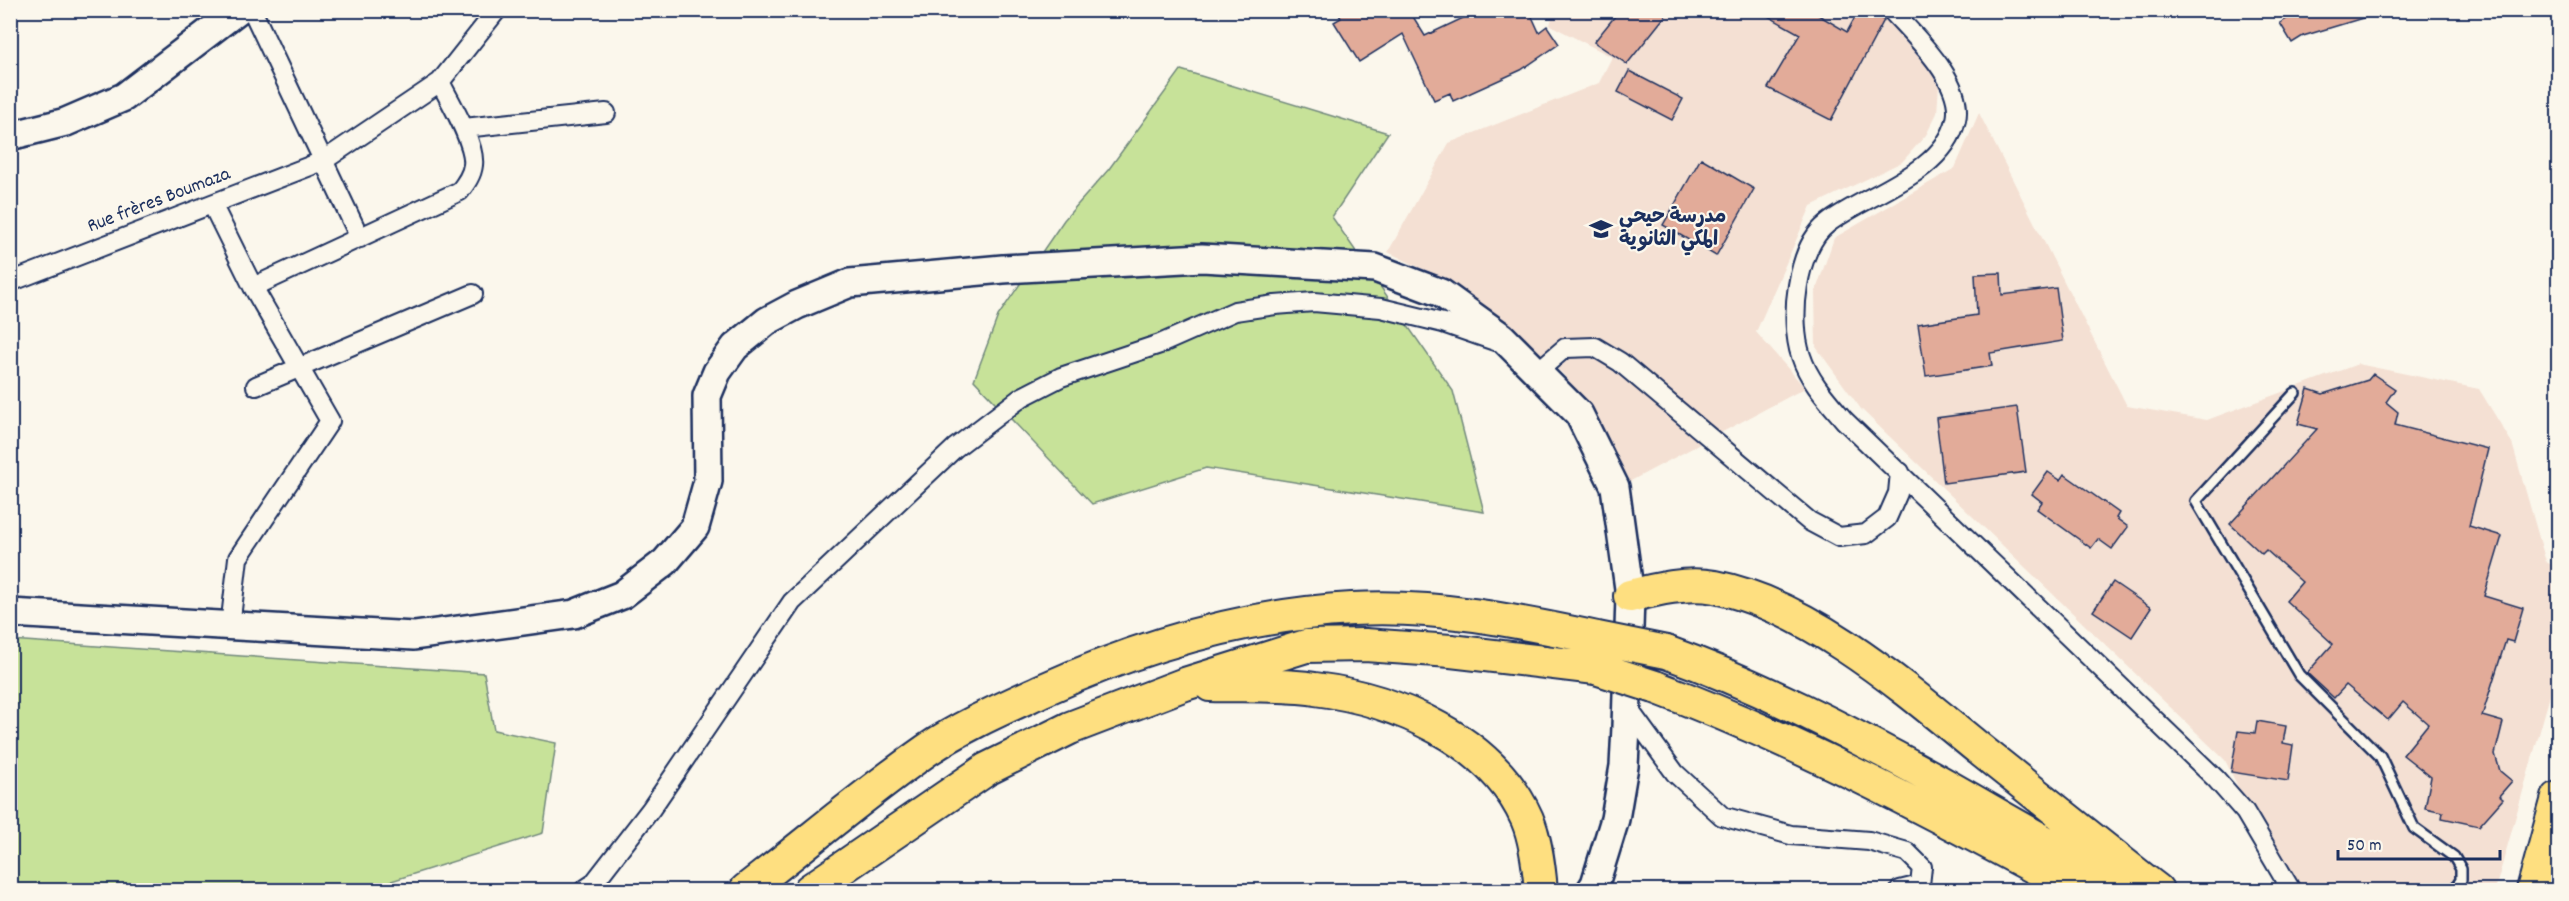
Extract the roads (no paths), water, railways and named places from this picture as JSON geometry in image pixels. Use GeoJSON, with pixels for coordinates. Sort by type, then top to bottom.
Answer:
{"type":"FeatureCollection","features":[{"type":"Feature","properties":{"kind":"highway"},"geometry":{"type":"LineString","coordinates":[[1630,596],[1668,586],[1713,587],[1748,596],[1794,615],[1839,643],[1928,707],[2157,891]]}},
{"type":"Feature","properties":{"kind":"highway"},"geometry":{"type":"LineString","coordinates":[[746,891],[928,749],[998,711],[1088,669],[1156,645],[1233,626],[1353,609],[1420,610],[1509,619],[1666,652],[1720,672],[1796,708],[1930,777],[2082,864],[2139,891]]}},
{"type":"Feature","properties":{"kind":"highway"},"geometry":{"type":"LineString","coordinates":[[810,891],[987,769],[1070,729],[1185,684],[1306,646],[1365,645],[1451,651],[1596,669],[1655,687],[1717,710],[1904,797],[2077,891]]}},
{"type":"Feature","properties":{"kind":"highway"},"geometry":{"type":"LineString","coordinates":[[1185,684],[1314,688],[1382,703],[1420,717],[1467,747],[1506,783],[1527,820],[1539,867],[1541,891]]}},
{"type":"Feature","properties":{"kind":"highway"},"geometry":{"type":"LineString","coordinates":[[2532,891],[2559,798]]}},
{"type":"Feature","properties":{"kind":"main road"},"geometry":{"type":"LineString","coordinates":[[10,136],[66,122],[124,97],[238,10]]}},
{"type":"Feature","properties":{"kind":"main road"},"geometry":{"type":"LineString","coordinates":[[10,613],[414,636],[574,614],[622,595],[665,562],[695,527],[708,481],[707,396],[717,372],[735,347],[767,321],[797,304],[850,283],[1003,269],[1202,258],[1375,268],[1441,293],[1511,346],[1579,414],[1615,487],[1630,596],[1624,766],[1615,819],[1591,891]]}},
{"type":"Feature","properties":{"kind":"street"},"geometry":{"type":"LineString","coordinates":[[252,10],[360,238]]}},
{"type":"Feature","properties":{"kind":"street","name":"Rue frères Boumaza"},"geometry":{"type":"LineString","coordinates":[[10,282],[212,204],[281,180],[323,161],[440,82],[497,10]]}},
{"type":"Feature","properties":{"kind":"street"},"geometry":{"type":"LineString","coordinates":[[1891,10],[1925,47],[1943,71],[1953,92],[1956,120],[1944,144],[1919,170],[1826,224],[1809,250],[1799,280],[1794,315],[1801,356],[1818,389],[1844,420],[2216,779],[2245,812],[2291,891]]}},
{"type":"Feature","properties":{"kind":"street"},"geometry":{"type":"LineString","coordinates":[[253,287],[460,191],[470,177],[474,163],[464,128],[440,82]]}},
{"type":"Feature","properties":{"kind":"street"},"geometry":{"type":"LineString","coordinates":[[464,128],[606,113]]}},
{"type":"Feature","properties":{"kind":"street"},"geometry":{"type":"LineString","coordinates":[[212,204],[253,287],[330,421],[238,558],[230,627]]}},
{"type":"Feature","properties":{"kind":"street"},"geometry":{"type":"LineString","coordinates":[[256,387],[473,294]]}},
{"type":"Feature","properties":{"kind":"street"},"geometry":{"type":"LineString","coordinates":[[584,891],[593,884],[651,809],[792,602],[955,448],[1022,396],[1061,377],[1160,344],[1235,311],[1275,305],[1314,302],[1381,308],[1443,323],[1511,346]]}},
{"type":"Feature","properties":{"kind":"street"},"geometry":{"type":"LineString","coordinates":[[1537,372],[1565,348],[1595,347],[1620,362],[1809,521],[1839,537],[1866,534],[1887,518],[1898,493],[1900,472]]}},
{"type":"Feature","properties":{"kind":"street"},"geometry":{"type":"LineString","coordinates":[[1627,707],[1675,773],[1722,816],[1791,835],[1869,841],[1907,852],[1922,867],[1920,885],[1900,891]]}},
{"type":"Feature","properties":{"kind":"lane"},"geometry":{"type":"LineString","coordinates":[[2295,393],[2196,501],[2299,675],[2380,756],[2414,828],[2454,857],[2461,869],[2461,880],[2454,891]]}},
{"type":"Feature","properties":{"kind":"place","name":"مدرسة حيحي المكي الثانوية"},"geometry":{"type":"Point","coordinates":[1601,229]}}]}
